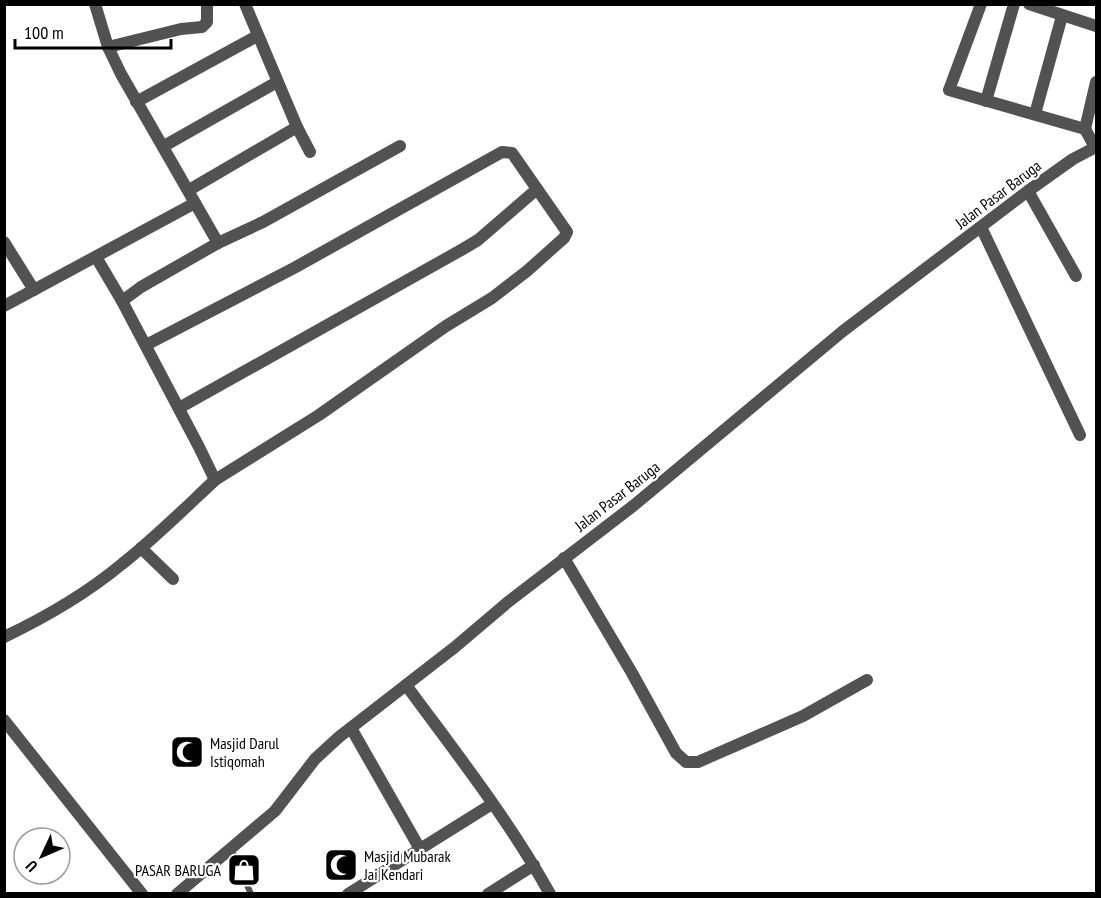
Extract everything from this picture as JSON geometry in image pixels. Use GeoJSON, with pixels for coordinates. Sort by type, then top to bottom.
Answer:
{"type":"FeatureCollection","features":[{"type":"Feature","properties":{"kind":"street"},"geometry":{"type":"LineString","coordinates":[[95,4],[108,47],[136,102],[164,146],[218,243]]}},
{"type":"Feature","properties":{"kind":"street"},"geometry":{"type":"LineString","coordinates":[[108,47],[181,29],[202,27],[207,21],[207,4]]}},
{"type":"Feature","properties":{"kind":"street"},"geometry":{"type":"LineString","coordinates":[[245,4],[257,36],[310,152]]}},
{"type":"Feature","properties":{"kind":"street"},"geometry":{"type":"LineString","coordinates":[[981,4],[949,90],[1085,129],[1096,147]]}},
{"type":"Feature","properties":{"kind":"street"},"geometry":{"type":"LineString","coordinates":[[986,101],[1014,4]]}},
{"type":"Feature","properties":{"kind":"street"},"geometry":{"type":"LineString","coordinates":[[1029,4],[1096,26]]}},
{"type":"Feature","properties":{"kind":"street"},"geometry":{"type":"LineString","coordinates":[[1035,114],[1062,16]]}},
{"type":"Feature","properties":{"kind":"street"},"geometry":{"type":"LineString","coordinates":[[136,102],[257,36]]}},
{"type":"Feature","properties":{"kind":"street"},"geometry":{"type":"LineString","coordinates":[[164,146],[278,82]]}},
{"type":"Feature","properties":{"kind":"street"},"geometry":{"type":"LineString","coordinates":[[1085,129],[1096,82]]}},
{"type":"Feature","properties":{"kind":"street"},"geometry":{"type":"LineString","coordinates":[[189,190],[297,127]]}},
{"type":"Feature","properties":{"kind":"street"},"geometry":{"type":"LineString","coordinates":[[122,301],[141,287],[218,243],[263,222],[400,146]]}},
{"type":"Feature","properties":{"kind":"street","name":"Jalan Pasar Baruga"},"geometry":{"type":"LineString","coordinates":[[177,894],[275,811],[315,759],[351,728],[564,558],[633,506],[843,331],[1028,191],[1073,159],[1096,147]]}},
{"type":"Feature","properties":{"kind":"street"},"geometry":{"type":"LineString","coordinates":[[4,637],[61,607],[95,585],[141,548],[215,480],[318,415],[446,326],[492,298],[527,271],[564,238],[567,232],[513,153],[502,152],[294,268],[146,345]]}},
{"type":"Feature","properties":{"kind":"street"},"geometry":{"type":"LineString","coordinates":[[179,408],[464,249],[478,240],[537,189]]}},
{"type":"Feature","properties":{"kind":"street"},"geometry":{"type":"LineString","coordinates":[[1028,191],[1076,276]]}},
{"type":"Feature","properties":{"kind":"street"},"geometry":{"type":"LineString","coordinates":[[4,306],[195,203]]}},
{"type":"Feature","properties":{"kind":"street"},"geometry":{"type":"LineString","coordinates":[[981,227],[1080,435]]}},
{"type":"Feature","properties":{"kind":"street"},"geometry":{"type":"LineString","coordinates":[[4,242],[34,290]]}},
{"type":"Feature","properties":{"kind":"street"},"geometry":{"type":"LineString","coordinates":[[96,256],[146,345],[215,480]]}},
{"type":"Feature","properties":{"kind":"street"},"geometry":{"type":"LineString","coordinates":[[141,548],[174,579]]}},
{"type":"Feature","properties":{"kind":"street"},"geometry":{"type":"LineString","coordinates":[[564,558],[676,753],[686,762],[698,762],[803,716],[867,680]]}},
{"type":"Feature","properties":{"kind":"street"},"geometry":{"type":"LineString","coordinates":[[406,685],[534,864],[550,894]]}},
{"type":"Feature","properties":{"kind":"street"},"geometry":{"type":"LineString","coordinates":[[4,720],[142,894]]}},
{"type":"Feature","properties":{"kind":"street"},"geometry":{"type":"LineString","coordinates":[[351,728],[420,849]]}},
{"type":"Feature","properties":{"kind":"street"},"geometry":{"type":"LineString","coordinates":[[348,894],[492,804]]}},
{"type":"Feature","properties":{"kind":"street"},"geometry":{"type":"LineString","coordinates":[[488,894],[534,864]]}},
{"type":"Feature","properties":{"kind":"lane"},"geometry":{"type":"LineString","coordinates":[[231,849],[251,894]]}},
{"type":"Feature","properties":{"kind":"place","name":"Masjid Darul Istiqomah"},"geometry":{"type":"Point","coordinates":[187,752]}},
{"type":"Feature","properties":{"kind":"place","name":"Masjid Mubarak Jai Kendari"},"geometry":{"type":"Point","coordinates":[341,865]}},
{"type":"Feature","properties":{"kind":"place","name":"PASAR BARUGA"},"geometry":{"type":"Point","coordinates":[244,870]}}]}
